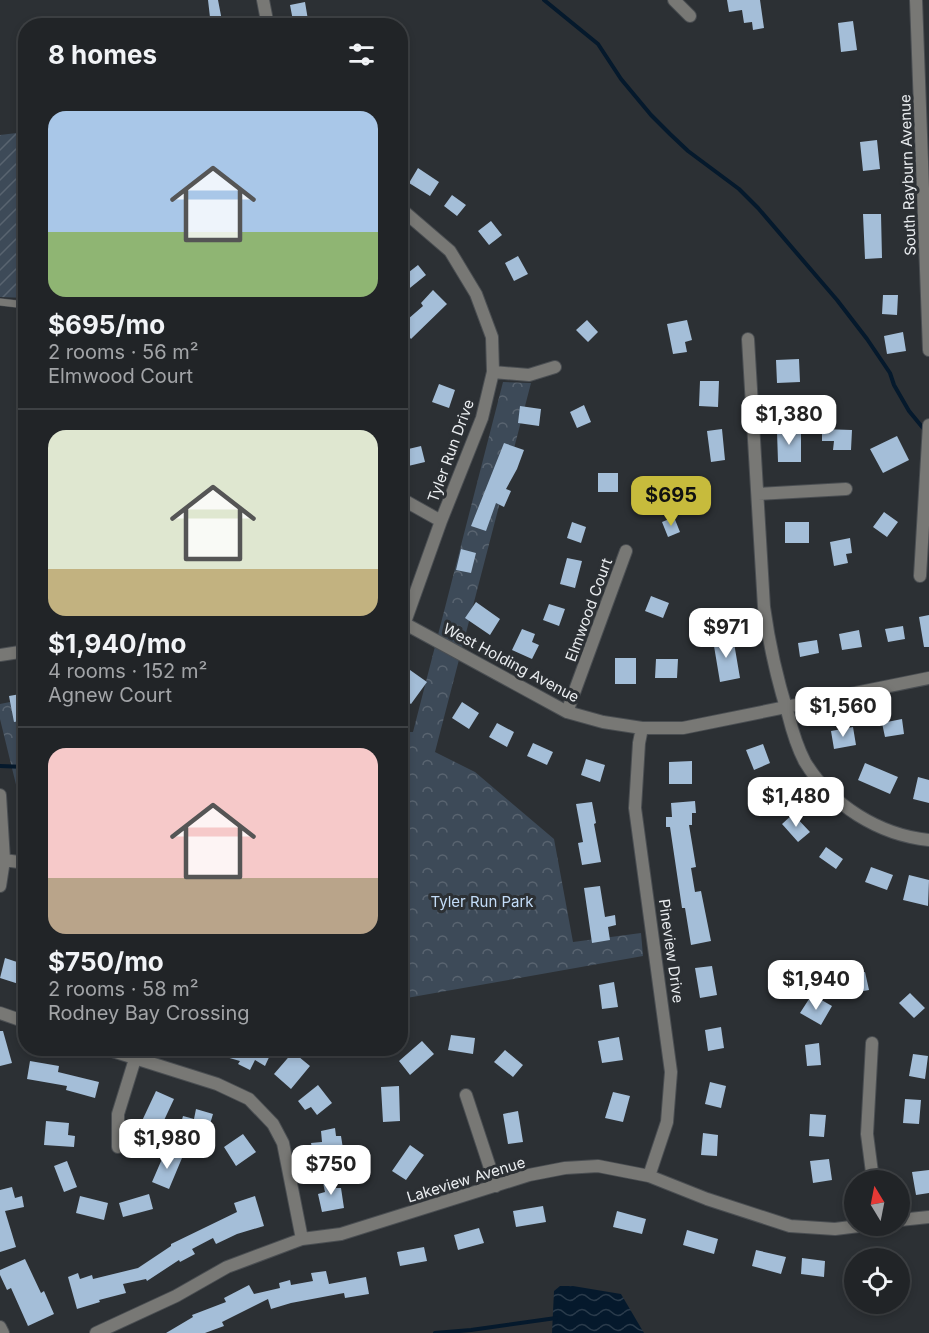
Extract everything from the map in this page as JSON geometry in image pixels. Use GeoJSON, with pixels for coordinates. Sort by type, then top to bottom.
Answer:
{"type":"FeatureCollection","features":[{"type":"Feature","properties":{"kind":"street"},"geometry":{"type":"LineString","coordinates":[[263,0],[266,18]]}},
{"type":"Feature","properties":{"kind":"street"},"geometry":{"type":"LineString","coordinates":[[674,0],[690,16]]}},
{"type":"Feature","properties":{"kind":"street","name":"South Rayburn Avenue"},"geometry":{"type":"LineString","coordinates":[[916,0],[929,350]]}},
{"type":"Feature","properties":{"kind":"street","name":"Tyler Run Drive"},"geometry":{"type":"LineString","coordinates":[[408,215],[450,251],[476,294],[492,337],[493,372],[482,418],[408,609]]}},
{"type":"Feature","properties":{"kind":"street"},"geometry":{"type":"LineString","coordinates":[[748,339],[764,607],[768,642],[793,734],[805,761],[838,802],[877,826],[896,833],[929,840]]}},
{"type":"Feature","properties":{"kind":"street"},"geometry":{"type":"LineString","coordinates":[[493,372],[529,375],[555,368]]}},
{"type":"Feature","properties":{"kind":"street"},"geometry":{"type":"LineString","coordinates":[[920,576],[929,425]]}},
{"type":"Feature","properties":{"kind":"street"},"geometry":{"type":"LineString","coordinates":[[758,494],[846,489]]}},
{"type":"Feature","properties":{"kind":"street"},"geometry":{"type":"LineString","coordinates":[[408,502],[441,521]]}},
{"type":"Feature","properties":{"kind":"street","name":"Elmwood Court"},"geometry":{"type":"LineString","coordinates":[[567,712],[626,551]]}},
{"type":"Feature","properties":{"kind":"street","name":"West Holding Avenue"},"geometry":{"type":"LineString","coordinates":[[408,625],[567,712],[603,722],[642,728],[682,728],[785,705],[929,678]]}},
{"type":"Feature","properties":{"kind":"street"},"geometry":{"type":"LineString","coordinates":[[0,655],[18,652]]}},
{"type":"Feature","properties":{"kind":"street","name":"Pineview Drive"},"geometry":{"type":"LineString","coordinates":[[642,728],[635,808],[656,947],[671,1072],[667,1122],[649,1176]]}},
{"type":"Feature","properties":{"kind":"street"},"geometry":{"type":"LineString","coordinates":[[0,795],[4,860],[0,886]]}},
{"type":"Feature","properties":{"kind":"street"},"geometry":{"type":"LineString","coordinates":[[4,860],[18,862]]}},
{"type":"Feature","properties":{"kind":"street"},"geometry":{"type":"LineString","coordinates":[[0,1013],[18,1019]]}},
{"type":"Feature","properties":{"kind":"street"},"geometry":{"type":"LineString","coordinates":[[872,1043],[867,1134],[872,1170]]}},
{"type":"Feature","properties":{"kind":"street"},"geometry":{"type":"LineString","coordinates":[[127,1056],[217,1084],[249,1100],[273,1124],[283,1143],[302,1239]]}},
{"type":"Feature","properties":{"kind":"street"},"geometry":{"type":"LineString","coordinates":[[118,1147],[118,1114],[135,1059]]}},
{"type":"Feature","properties":{"kind":"street"},"geometry":{"type":"LineString","coordinates":[[466,1095],[496,1186]]}},
{"type":"Feature","properties":{"kind":"street","name":"Lakeview Avenue"},"geometry":{"type":"LineString","coordinates":[[96,1333],[176,1296],[227,1268],[302,1239],[341,1234],[530,1175],[565,1168],[598,1166],[649,1176],[707,1199],[790,1226],[844,1228]]}},
{"type":"Feature","properties":{"kind":"street"},"geometry":{"type":"LineString","coordinates":[[910,1219],[929,1217]]}},
{"type":"Feature","properties":{"kind":"street"},"geometry":{"type":"LineString","coordinates":[[0,1327],[3,1333]]}},
{"type":"Feature","properties":{"kind":"lane"},"geometry":{"type":"LineString","coordinates":[[0,302],[18,304]]}},
{"type":"Feature","properties":{"kind":"green space"},"geometry":{"type":"Polygon","coordinates":[[[18,133],[18,298],[0,297],[0,135],[18,133]]]}},
{"type":"Feature","properties":{"kind":"green space","name":"Tyler Run Park"},"geometry":{"type":"Polygon","coordinates":[[[503,382],[531,383],[435,752],[475,772],[554,839],[573,942],[641,933],[643,956],[408,998],[408,732],[413,732],[503,382]]]}},
{"type":"Feature","properties":{"kind":"green space"},"geometry":{"type":"Polygon","coordinates":[[[18,700],[18,793],[0,719],[0,704],[18,700]]]}},
{"type":"Feature","properties":{"kind":"water"},"geometry":{"type":"Polygon","coordinates":[[[560,1286],[621,1294],[644,1333],[552,1333],[554,1291],[560,1286]]]}},
{"type":"Feature","properties":{"kind":"building"},"geometry":{"type":"Polygon","coordinates":[[[208,0],[218,0],[221,18],[210,18],[208,0]]]}},
{"type":"Feature","properties":{"kind":"building"},"geometry":{"type":"Polygon","coordinates":[[[727,0],[760,0],[764,28],[753,30],[752,22],[744,23],[742,10],[729,12],[727,0]]]}},
{"type":"Feature","properties":{"kind":"building"},"geometry":{"type":"Polygon","coordinates":[[[305,2],[308,18],[292,18],[290,5],[305,2]]]}},
{"type":"Feature","properties":{"kind":"building"},"geometry":{"type":"Polygon","coordinates":[[[853,21],[857,50],[841,52],[838,23],[853,21]]]}},
{"type":"Feature","properties":{"kind":"building"},"geometry":{"type":"Polygon","coordinates":[[[877,140],[880,169],[863,171],[860,142],[877,140]]]}},
{"type":"Feature","properties":{"kind":"building"},"geometry":{"type":"Polygon","coordinates":[[[418,168],[439,182],[430,196],[409,183],[418,168]]]}},
{"type":"Feature","properties":{"kind":"building"},"geometry":{"type":"Polygon","coordinates":[[[452,195],[466,205],[457,216],[444,206],[452,195]]]}},
{"type":"Feature","properties":{"kind":"building"},"geometry":{"type":"Polygon","coordinates":[[[863,214],[881,214],[882,258],[865,259],[863,214]]]}},
{"type":"Feature","properties":{"kind":"building"},"geometry":{"type":"Polygon","coordinates":[[[491,221],[502,235],[489,245],[478,231],[491,221]]]}},
{"type":"Feature","properties":{"kind":"building"},"geometry":{"type":"Polygon","coordinates":[[[518,256],[528,274],[514,281],[505,263],[518,256]]]}},
{"type":"Feature","properties":{"kind":"building"},"geometry":{"type":"Polygon","coordinates":[[[418,265],[426,275],[408,290],[408,273],[418,265]]]}},
{"type":"Feature","properties":{"kind":"building"},"geometry":{"type":"Polygon","coordinates":[[[433,290],[447,304],[411,339],[408,335],[408,319],[423,306],[421,303],[433,290]]]}},
{"type":"Feature","properties":{"kind":"building"},"geometry":{"type":"Polygon","coordinates":[[[883,295],[898,295],[897,315],[882,314],[883,295]]]}},
{"type":"Feature","properties":{"kind":"building"},"geometry":{"type":"Polygon","coordinates":[[[587,320],[598,332],[588,342],[576,330],[587,320]]]}},
{"type":"Feature","properties":{"kind":"building"},"geometry":{"type":"Polygon","coordinates":[[[687,320],[692,340],[685,342],[687,352],[673,354],[667,324],[687,320]]]}},
{"type":"Feature","properties":{"kind":"building"},"geometry":{"type":"Polygon","coordinates":[[[903,332],[906,351],[887,354],[884,336],[903,332]]]}},
{"type":"Feature","properties":{"kind":"building"},"geometry":{"type":"Polygon","coordinates":[[[799,359],[800,382],[777,383],[776,360],[799,359]]]}},
{"type":"Feature","properties":{"kind":"building"},"geometry":{"type":"Polygon","coordinates":[[[700,381],[719,381],[718,407],[699,406],[700,381]]]}},
{"type":"Feature","properties":{"kind":"building"},"geometry":{"type":"Polygon","coordinates":[[[439,384],[455,390],[449,408],[432,402],[439,384]]]}},
{"type":"Feature","properties":{"kind":"building"},"geometry":{"type":"Polygon","coordinates":[[[584,405],[591,422],[577,428],[570,412],[584,405]]]}},
{"type":"Feature","properties":{"kind":"building"},"geometry":{"type":"Polygon","coordinates":[[[520,406],[541,409],[539,426],[518,423],[520,406]]]}},
{"type":"Feature","properties":{"kind":"building"},"geometry":{"type":"Polygon","coordinates":[[[722,429],[725,460],[711,462],[707,431],[722,429]]]}},
{"type":"Feature","properties":{"kind":"building"},"geometry":{"type":"Polygon","coordinates":[[[822,429],[852,430],[851,450],[833,450],[834,441],[822,441],[822,429]]]}},
{"type":"Feature","properties":{"kind":"building"},"geometry":{"type":"Polygon","coordinates":[[[777,431],[801,431],[801,462],[778,462],[777,431]]]}},
{"type":"Feature","properties":{"kind":"building"},"geometry":{"type":"Polygon","coordinates":[[[897,436],[909,460],[883,473],[870,449],[897,436]]]}},
{"type":"Feature","properties":{"kind":"building"},"geometry":{"type":"Polygon","coordinates":[[[504,443],[524,450],[506,489],[511,491],[504,507],[496,503],[486,531],[471,526],[504,443]]]}},
{"type":"Feature","properties":{"kind":"building"},"geometry":{"type":"Polygon","coordinates":[[[421,446],[425,462],[408,466],[408,449],[421,446]]]}},
{"type":"Feature","properties":{"kind":"building"},"geometry":{"type":"Polygon","coordinates":[[[598,473],[618,473],[618,492],[598,492],[598,473]]]}},
{"type":"Feature","properties":{"kind":"building"},"geometry":{"type":"Polygon","coordinates":[[[649,476],[658,481],[648,500],[639,495],[649,476]]]}},
{"type":"Feature","properties":{"kind":"building"},"geometry":{"type":"Polygon","coordinates":[[[884,512],[898,522],[887,537],[873,527],[884,512]]]}},
{"type":"Feature","properties":{"kind":"building"},"geometry":{"type":"Polygon","coordinates":[[[674,517],[680,532],[668,537],[662,522],[674,517]]]}},
{"type":"Feature","properties":{"kind":"building"},"geometry":{"type":"Polygon","coordinates":[[[572,522],[586,527],[581,543],[567,538],[572,522]]]}},
{"type":"Feature","properties":{"kind":"building"},"geometry":{"type":"Polygon","coordinates":[[[785,522],[809,522],[809,543],[785,543],[785,522]]]}},
{"type":"Feature","properties":{"kind":"building"},"geometry":{"type":"Polygon","coordinates":[[[850,538],[852,553],[846,554],[848,563],[834,566],[830,542],[850,538]]]}},
{"type":"Feature","properties":{"kind":"building"},"geometry":{"type":"Polygon","coordinates":[[[461,549],[476,553],[471,573],[456,570],[461,549]]]}},
{"type":"Feature","properties":{"kind":"building"},"geometry":{"type":"Polygon","coordinates":[[[567,558],[582,561],[575,588],[560,584],[567,558]]]}},
{"type":"Feature","properties":{"kind":"building"},"geometry":{"type":"Polygon","coordinates":[[[651,596],[669,603],[663,618],[645,611],[651,596]]]}},
{"type":"Feature","properties":{"kind":"building"},"geometry":{"type":"Polygon","coordinates":[[[476,602],[500,619],[490,635],[465,618],[476,602]]]}},
{"type":"Feature","properties":{"kind":"building"},"geometry":{"type":"Polygon","coordinates":[[[549,604],[565,609],[559,626],[543,620],[549,604]]]}},
{"type":"Feature","properties":{"kind":"building"},"geometry":{"type":"Polygon","coordinates":[[[929,615],[929,647],[924,647],[919,617],[929,615]]]}},
{"type":"Feature","properties":{"kind":"building"},"geometry":{"type":"Polygon","coordinates":[[[903,626],[905,639],[888,642],[885,629],[903,626]]]}},
{"type":"Feature","properties":{"kind":"building"},"geometry":{"type":"Polygon","coordinates":[[[522,629],[535,634],[532,642],[539,645],[532,659],[512,650],[522,629]]]}},
{"type":"Feature","properties":{"kind":"building"},"geometry":{"type":"Polygon","coordinates":[[[859,630],[862,647],[842,650],[839,634],[859,630]]]}},
{"type":"Feature","properties":{"kind":"building"},"geometry":{"type":"Polygon","coordinates":[[[733,637],[740,678],[720,682],[713,640],[733,637]]]}},
{"type":"Feature","properties":{"kind":"building"},"geometry":{"type":"Polygon","coordinates":[[[817,640],[819,653],[800,657],[798,643],[817,640]]]}},
{"type":"Feature","properties":{"kind":"building"},"geometry":{"type":"Polygon","coordinates":[[[615,658],[636,658],[636,684],[615,684],[615,658]]]}},
{"type":"Feature","properties":{"kind":"building"},"geometry":{"type":"Polygon","coordinates":[[[656,659],[678,659],[677,678],[655,678],[656,659]]]}},
{"type":"Feature","properties":{"kind":"building"},"geometry":{"type":"Polygon","coordinates":[[[410,670],[427,682],[411,704],[408,702],[408,673],[410,670]]]}},
{"type":"Feature","properties":{"kind":"building"},"geometry":{"type":"Polygon","coordinates":[[[18,694],[18,721],[14,722],[9,696],[18,694]]]}},
{"type":"Feature","properties":{"kind":"building"},"geometry":{"type":"Polygon","coordinates":[[[462,702],[479,713],[469,729],[452,718],[462,702]]]}},
{"type":"Feature","properties":{"kind":"building"},"geometry":{"type":"Polygon","coordinates":[[[902,719],[904,734],[885,737],[882,723],[902,719]]]}},
{"type":"Feature","properties":{"kind":"building"},"geometry":{"type":"Polygon","coordinates":[[[497,723],[514,732],[507,747],[489,737],[497,723]]]}},
{"type":"Feature","properties":{"kind":"building"},"geometry":{"type":"Polygon","coordinates":[[[853,727],[856,745],[834,749],[831,731],[853,727]]]}},
{"type":"Feature","properties":{"kind":"building"},"geometry":{"type":"Polygon","coordinates":[[[533,743],[553,752],[547,765],[527,756],[533,743]]]}},
{"type":"Feature","properties":{"kind":"building"},"geometry":{"type":"Polygon","coordinates":[[[763,744],[770,763],[754,770],[746,750],[763,744]]]}},
{"type":"Feature","properties":{"kind":"building"},"geometry":{"type":"Polygon","coordinates":[[[586,759],[605,765],[600,782],[581,775],[586,759]]]}},
{"type":"Feature","properties":{"kind":"building"},"geometry":{"type":"Polygon","coordinates":[[[692,761],[692,784],[669,784],[669,762],[692,761]]]}},
{"type":"Feature","properties":{"kind":"building"},"geometry":{"type":"Polygon","coordinates":[[[865,763],[898,777],[890,794],[858,780],[865,763]]]}},
{"type":"Feature","properties":{"kind":"building"},"geometry":{"type":"Polygon","coordinates":[[[918,777],[929,780],[929,803],[913,799],[918,777]]]}},
{"type":"Feature","properties":{"kind":"building"},"geometry":{"type":"Polygon","coordinates":[[[776,785],[786,800],[767,813],[757,798],[776,785]]]}},
{"type":"Feature","properties":{"kind":"building"},"geometry":{"type":"Polygon","coordinates":[[[695,801],[696,813],[692,813],[692,825],[689,825],[696,867],[691,868],[695,892],[701,891],[711,941],[691,945],[685,908],[682,908],[670,827],[666,827],[666,817],[672,817],[671,803],[695,801]]]}},
{"type":"Feature","properties":{"kind":"building"},"geometry":{"type":"Polygon","coordinates":[[[592,802],[601,862],[582,865],[578,843],[583,842],[576,804],[592,802]]]}},
{"type":"Feature","properties":{"kind":"building"},"geometry":{"type":"Polygon","coordinates":[[[793,814],[810,832],[798,842],[782,824],[793,814]]]}},
{"type":"Feature","properties":{"kind":"building"},"geometry":{"type":"Polygon","coordinates":[[[826,847],[843,859],[836,869],[819,857],[826,847]]]}},
{"type":"Feature","properties":{"kind":"building"},"geometry":{"type":"Polygon","coordinates":[[[871,867],[893,875],[887,890],[865,882],[871,867]]]}},
{"type":"Feature","properties":{"kind":"building"},"geometry":{"type":"Polygon","coordinates":[[[909,875],[929,880],[928,906],[903,900],[909,875]]]}},
{"type":"Feature","properties":{"kind":"building"},"geometry":{"type":"Polygon","coordinates":[[[600,886],[605,917],[615,915],[616,925],[608,927],[610,940],[592,943],[584,888],[600,886]]]}},
{"type":"Feature","properties":{"kind":"building"},"geometry":{"type":"Polygon","coordinates":[[[5,958],[18,962],[18,984],[0,978],[5,958]]]}},
{"type":"Feature","properties":{"kind":"building"},"geometry":{"type":"Polygon","coordinates":[[[712,966],[717,995],[700,998],[695,968],[712,966]]]}},
{"type":"Feature","properties":{"kind":"building"},"geometry":{"type":"Polygon","coordinates":[[[855,968],[856,973],[865,972],[869,990],[847,994],[842,971],[855,968]]]}},
{"type":"Feature","properties":{"kind":"building"},"geometry":{"type":"Polygon","coordinates":[[[614,982],[618,1007],[602,1009],[599,985],[614,982]]]}},
{"type":"Feature","properties":{"kind":"building"},"geometry":{"type":"Polygon","coordinates":[[[910,993],[925,1008],[914,1018],[899,1003],[910,993]]]}},
{"type":"Feature","properties":{"kind":"building"},"geometry":{"type":"Polygon","coordinates":[[[818,998],[832,1006],[821,1025],[800,1013],[809,999],[815,1002],[818,998]]]}},
{"type":"Feature","properties":{"kind":"building"},"geometry":{"type":"Polygon","coordinates":[[[721,1027],[724,1048],[708,1051],[705,1030],[721,1027]]]}},
{"type":"Feature","properties":{"kind":"building"},"geometry":{"type":"Polygon","coordinates":[[[0,1031],[3,1031],[12,1063],[0,1066],[0,1031]]]}},
{"type":"Feature","properties":{"kind":"building"},"geometry":{"type":"Polygon","coordinates":[[[451,1035],[475,1038],[473,1054],[448,1050],[451,1035]]]}},
{"type":"Feature","properties":{"kind":"building"},"geometry":{"type":"Polygon","coordinates":[[[619,1037],[623,1060],[602,1063],[598,1041],[619,1037]]]}},
{"type":"Feature","properties":{"kind":"building"},"geometry":{"type":"Polygon","coordinates":[[[422,1041],[434,1054],[410,1075],[399,1061],[408,1056],[408,1053],[422,1041]]]}},
{"type":"Feature","properties":{"kind":"building"},"geometry":{"type":"Polygon","coordinates":[[[819,1043],[821,1065],[807,1066],[805,1045],[819,1043]]]}},
{"type":"Feature","properties":{"kind":"building"},"geometry":{"type":"Polygon","coordinates":[[[505,1050],[523,1065],[513,1077],[494,1062],[505,1050]]]}},
{"type":"Feature","properties":{"kind":"building"},"geometry":{"type":"Polygon","coordinates":[[[913,1054],[928,1056],[925,1079],[909,1076],[913,1054]]]}},
{"type":"Feature","properties":{"kind":"building"},"geometry":{"type":"Polygon","coordinates":[[[222,1056],[270,1056],[265,1066],[255,1060],[250,1070],[238,1064],[240,1061],[222,1056]]]}},
{"type":"Feature","properties":{"kind":"building"},"geometry":{"type":"Polygon","coordinates":[[[290,1056],[298,1056],[310,1066],[291,1089],[274,1074],[290,1056]]]}},
{"type":"Feature","properties":{"kind":"building"},"geometry":{"type":"Polygon","coordinates":[[[30,1061],[59,1066],[58,1072],[99,1082],[95,1098],[66,1090],[67,1086],[27,1079],[30,1061]]]}},
{"type":"Feature","properties":{"kind":"building"},"geometry":{"type":"Polygon","coordinates":[[[710,1082],[726,1086],[721,1108],[705,1104],[710,1082]]]}},
{"type":"Feature","properties":{"kind":"building"},"geometry":{"type":"Polygon","coordinates":[[[318,1085],[332,1103],[317,1115],[311,1107],[305,1110],[298,1101],[318,1085]]]}},
{"type":"Feature","properties":{"kind":"building"},"geometry":{"type":"Polygon","coordinates":[[[399,1086],[400,1121],[383,1122],[381,1087],[399,1086]]]}},
{"type":"Feature","properties":{"kind":"building"},"geometry":{"type":"Polygon","coordinates":[[[156,1091],[174,1099],[159,1131],[141,1123],[156,1091]]]}},
{"type":"Feature","properties":{"kind":"building"},"geometry":{"type":"Polygon","coordinates":[[[613,1092],[630,1096],[623,1122],[605,1118],[613,1092]]]}},
{"type":"Feature","properties":{"kind":"building"},"geometry":{"type":"Polygon","coordinates":[[[905,1099],[921,1100],[919,1124],[903,1123],[905,1099]]]}},
{"type":"Feature","properties":{"kind":"building"},"geometry":{"type":"Polygon","coordinates":[[[196,1109],[213,1114],[205,1141],[178,1134],[183,1116],[194,1119],[196,1109]]]}},
{"type":"Feature","properties":{"kind":"building"},"geometry":{"type":"Polygon","coordinates":[[[518,1111],[523,1142],[508,1144],[503,1114],[518,1111]]]}},
{"type":"Feature","properties":{"kind":"building"},"geometry":{"type":"Polygon","coordinates":[[[810,1114],[826,1115],[824,1137],[809,1136],[810,1114]]]}},
{"type":"Feature","properties":{"kind":"building"},"geometry":{"type":"Polygon","coordinates":[[[46,1121],[69,1123],[68,1135],[75,1136],[74,1147],[44,1145],[46,1121]]]}},
{"type":"Feature","properties":{"kind":"building"},"geometry":{"type":"Polygon","coordinates":[[[335,1128],[336,1136],[341,1136],[344,1155],[314,1159],[311,1143],[322,1142],[321,1131],[335,1128]]]}},
{"type":"Feature","properties":{"kind":"building"},"geometry":{"type":"Polygon","coordinates":[[[703,1133],[718,1135],[717,1156],[701,1155],[703,1133]]]}},
{"type":"Feature","properties":{"kind":"building"},"geometry":{"type":"Polygon","coordinates":[[[243,1134],[256,1152],[236,1166],[224,1147],[243,1134]]]}},
{"type":"Feature","properties":{"kind":"building"},"geometry":{"type":"Polygon","coordinates":[[[410,1145],[424,1155],[406,1180],[392,1171],[410,1145]]]}},
{"type":"Feature","properties":{"kind":"building"},"geometry":{"type":"Polygon","coordinates":[[[165,1152],[182,1158],[169,1189],[152,1182],[165,1152]]]}},
{"type":"Feature","properties":{"kind":"building"},"geometry":{"type":"Polygon","coordinates":[[[829,1159],[832,1180],[813,1183],[810,1161],[829,1159]]]}},
{"type":"Feature","properties":{"kind":"building"},"geometry":{"type":"Polygon","coordinates":[[[67,1161],[77,1187],[64,1192],[54,1166],[67,1161]]]}},
{"type":"Feature","properties":{"kind":"building"},"geometry":{"type":"Polygon","coordinates":[[[929,1170],[929,1193],[916,1195],[912,1172],[929,1170]]]}},
{"type":"Feature","properties":{"kind":"building"},"geometry":{"type":"Polygon","coordinates":[[[334,1176],[336,1188],[341,1188],[344,1208],[322,1212],[318,1194],[325,1192],[322,1178],[334,1176]]]}},
{"type":"Feature","properties":{"kind":"building"},"geometry":{"type":"Polygon","coordinates":[[[12,1187],[15,1198],[22,1196],[24,1207],[5,1211],[16,1247],[0,1252],[0,1190],[12,1187]]]}},
{"type":"Feature","properties":{"kind":"building"},"geometry":{"type":"Polygon","coordinates":[[[149,1194],[153,1209],[123,1217],[119,1203],[149,1194]]]}},
{"type":"Feature","properties":{"kind":"building"},"geometry":{"type":"Polygon","coordinates":[[[80,1196],[108,1203],[104,1220],[76,1213],[80,1196]]]}},
{"type":"Feature","properties":{"kind":"building"},"geometry":{"type":"Polygon","coordinates":[[[255,1196],[264,1226],[237,1234],[216,1244],[213,1238],[192,1249],[195,1254],[180,1262],[179,1260],[147,1281],[146,1279],[123,1284],[126,1293],[77,1309],[68,1277],[78,1273],[80,1279],[92,1275],[93,1279],[138,1268],[171,1244],[237,1212],[234,1203],[255,1196]]]}},
{"type":"Feature","properties":{"kind":"building"},"geometry":{"type":"Polygon","coordinates":[[[543,1206],[546,1222],[516,1227],[513,1211],[543,1206]]]}},
{"type":"Feature","properties":{"kind":"building"},"geometry":{"type":"Polygon","coordinates":[[[617,1211],[646,1219],[642,1234],[613,1227],[617,1211]]]}},
{"type":"Feature","properties":{"kind":"building"},"geometry":{"type":"Polygon","coordinates":[[[479,1228],[484,1243],[458,1250],[454,1235],[479,1228]]]}},
{"type":"Feature","properties":{"kind":"building"},"geometry":{"type":"Polygon","coordinates":[[[687,1230],[718,1239],[714,1254],[683,1245],[687,1230]]]}},
{"type":"Feature","properties":{"kind":"building"},"geometry":{"type":"Polygon","coordinates":[[[424,1247],[427,1261],[400,1266],[397,1252],[424,1247]]]}},
{"type":"Feature","properties":{"kind":"building"},"geometry":{"type":"Polygon","coordinates":[[[756,1250],[786,1257],[781,1274],[752,1266],[756,1250]]]}},
{"type":"Feature","properties":{"kind":"building"},"geometry":{"type":"Polygon","coordinates":[[[802,1258],[825,1261],[824,1277],[801,1274],[802,1258]]]}},
{"type":"Feature","properties":{"kind":"building"},"geometry":{"type":"Polygon","coordinates":[[[25,1259],[41,1293],[44,1291],[54,1314],[28,1326],[11,1288],[7,1290],[0,1275],[0,1270],[25,1259]]]}},
{"type":"Feature","properties":{"kind":"building"},"geometry":{"type":"Polygon","coordinates":[[[326,1271],[329,1284],[366,1277],[369,1294],[345,1298],[344,1293],[271,1309],[268,1299],[222,1322],[224,1326],[205,1333],[166,1333],[193,1317],[192,1315],[226,1302],[224,1298],[249,1285],[254,1294],[280,1288],[279,1283],[290,1280],[291,1285],[313,1281],[311,1273],[326,1271]]]}},
{"type":"Feature","properties":{"kind":"waterway"},"geometry":{"type":"LineString","coordinates":[[544,0],[598,44],[621,79],[670,134],[688,151],[739,189],[758,208],[837,300],[867,339],[890,373],[909,411],[923,428]]}},
{"type":"Feature","properties":{"kind":"waterway"},"geometry":{"type":"LineString","coordinates":[[0,766],[18,767]]}},
{"type":"Feature","properties":{"kind":"waterway"},"geometry":{"type":"LineString","coordinates":[[435,1333],[556,1318]]}}]}
